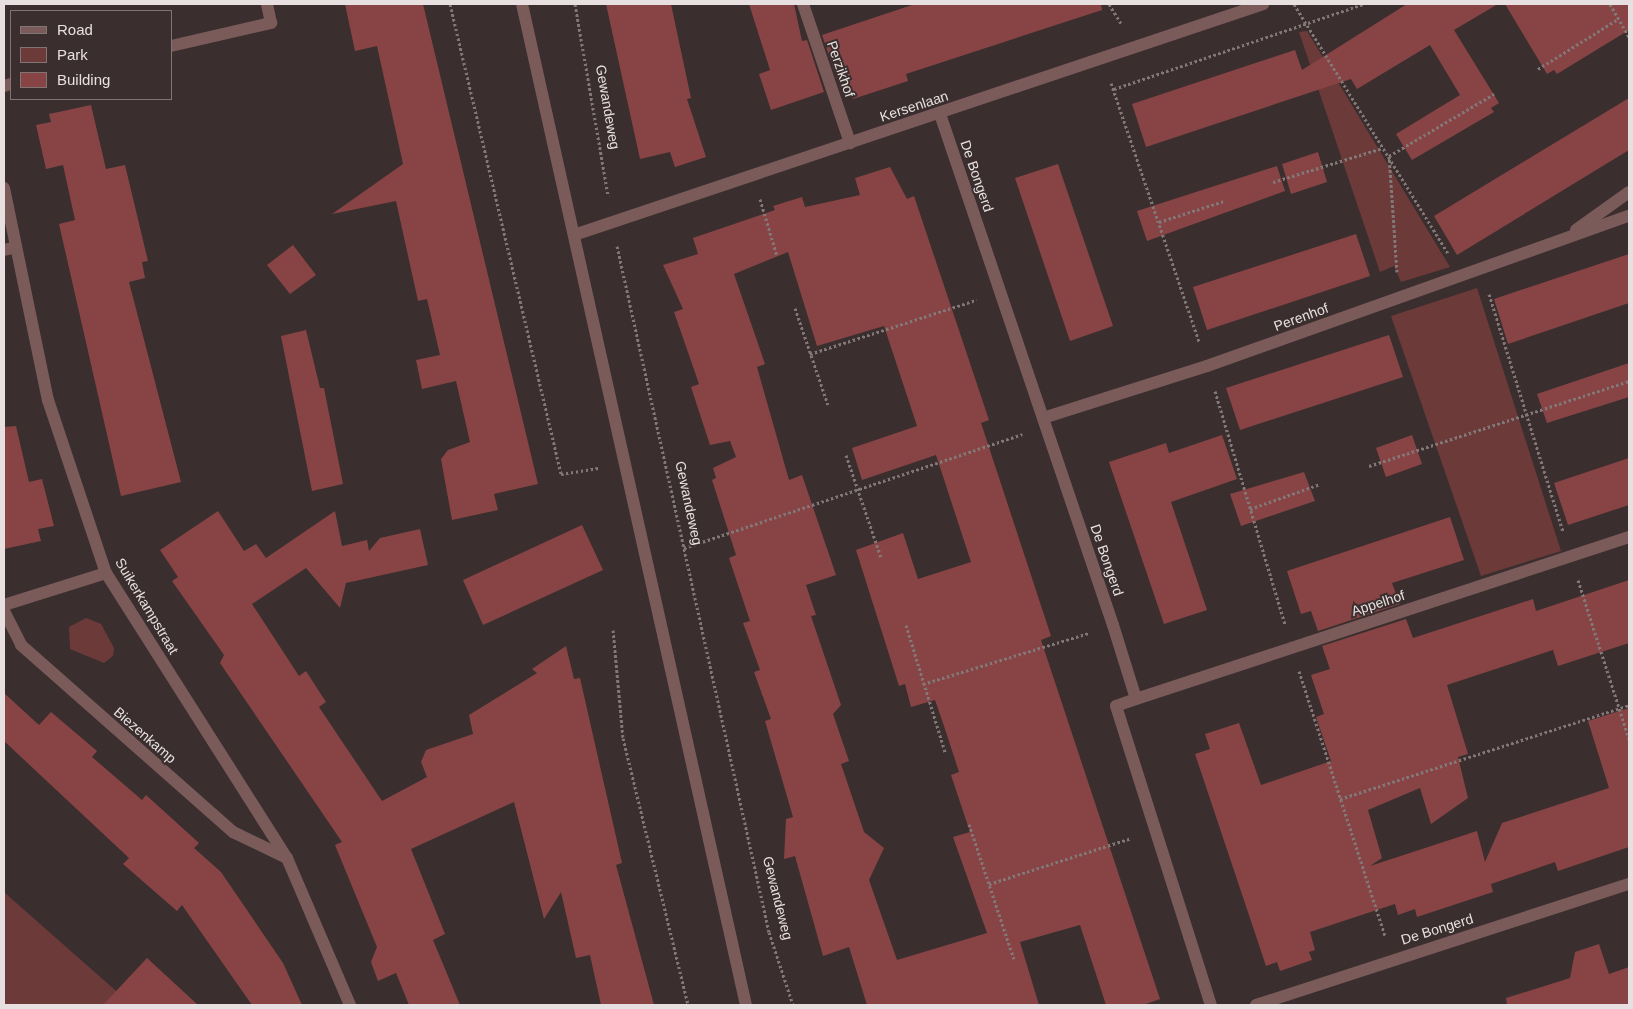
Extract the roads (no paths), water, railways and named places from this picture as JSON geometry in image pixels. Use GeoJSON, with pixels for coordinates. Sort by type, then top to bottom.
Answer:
{"type":"FeatureCollection","features":[{"type":"Feature","properties":{"kind":"street"},"geometry":{"type":"LineString","coordinates":[[172,46],[271,23],[267,4]]}},
{"type":"Feature","properties":{"kind":"street"},"geometry":{"type":"LineString","coordinates":[[522,4],[746,1005]]}},
{"type":"Feature","properties":{"kind":"street","name":"Perzikhof"},"geometry":{"type":"LineString","coordinates":[[803,4],[850,143]]}},
{"type":"Feature","properties":{"kind":"street","name":"Kersenlaan"},"geometry":{"type":"LineString","coordinates":[[574,235],[940,114],[1263,4]]}},
{"type":"Feature","properties":{"kind":"street","name":"De Bongerd"},"geometry":{"type":"LineString","coordinates":[[940,114],[1113,625],[1136,699]]}},
{"type":"Feature","properties":{"kind":"street","name":"Suikerkampstraat"},"geometry":{"type":"LineString","coordinates":[[4,188],[10,249],[48,400],[106,573],[287,858],[350,1005]]}},
{"type":"Feature","properties":{"kind":"street","name":"Perenhof"},"geometry":{"type":"LineString","coordinates":[[1566,238],[1629,192]]}},
{"type":"Feature","properties":{"kind":"street","name":"Perenhof"},"geometry":{"type":"LineString","coordinates":[[1044,422],[1208,366],[1629,216]]}},
{"type":"Feature","properties":{"kind":"street","name":"Appelhof"},"geometry":{"type":"LineString","coordinates":[[1136,699],[1629,537]]}},
{"type":"Feature","properties":{"kind":"street"},"geometry":{"type":"LineString","coordinates":[[4,606],[106,573]]}},
{"type":"Feature","properties":{"kind":"street","name":"Biezenkamp"},"geometry":{"type":"LineString","coordinates":[[4,611],[21,645],[233,832],[287,858]]}},
{"type":"Feature","properties":{"kind":"street"},"geometry":{"type":"LineString","coordinates":[[1136,699],[1116,706],[1211,1005]]}},
{"type":"Feature","properties":{"kind":"street","name":"De Bongerd"},"geometry":{"type":"LineString","coordinates":[[1256,1005],[1392,959],[1629,884]]}}]}
